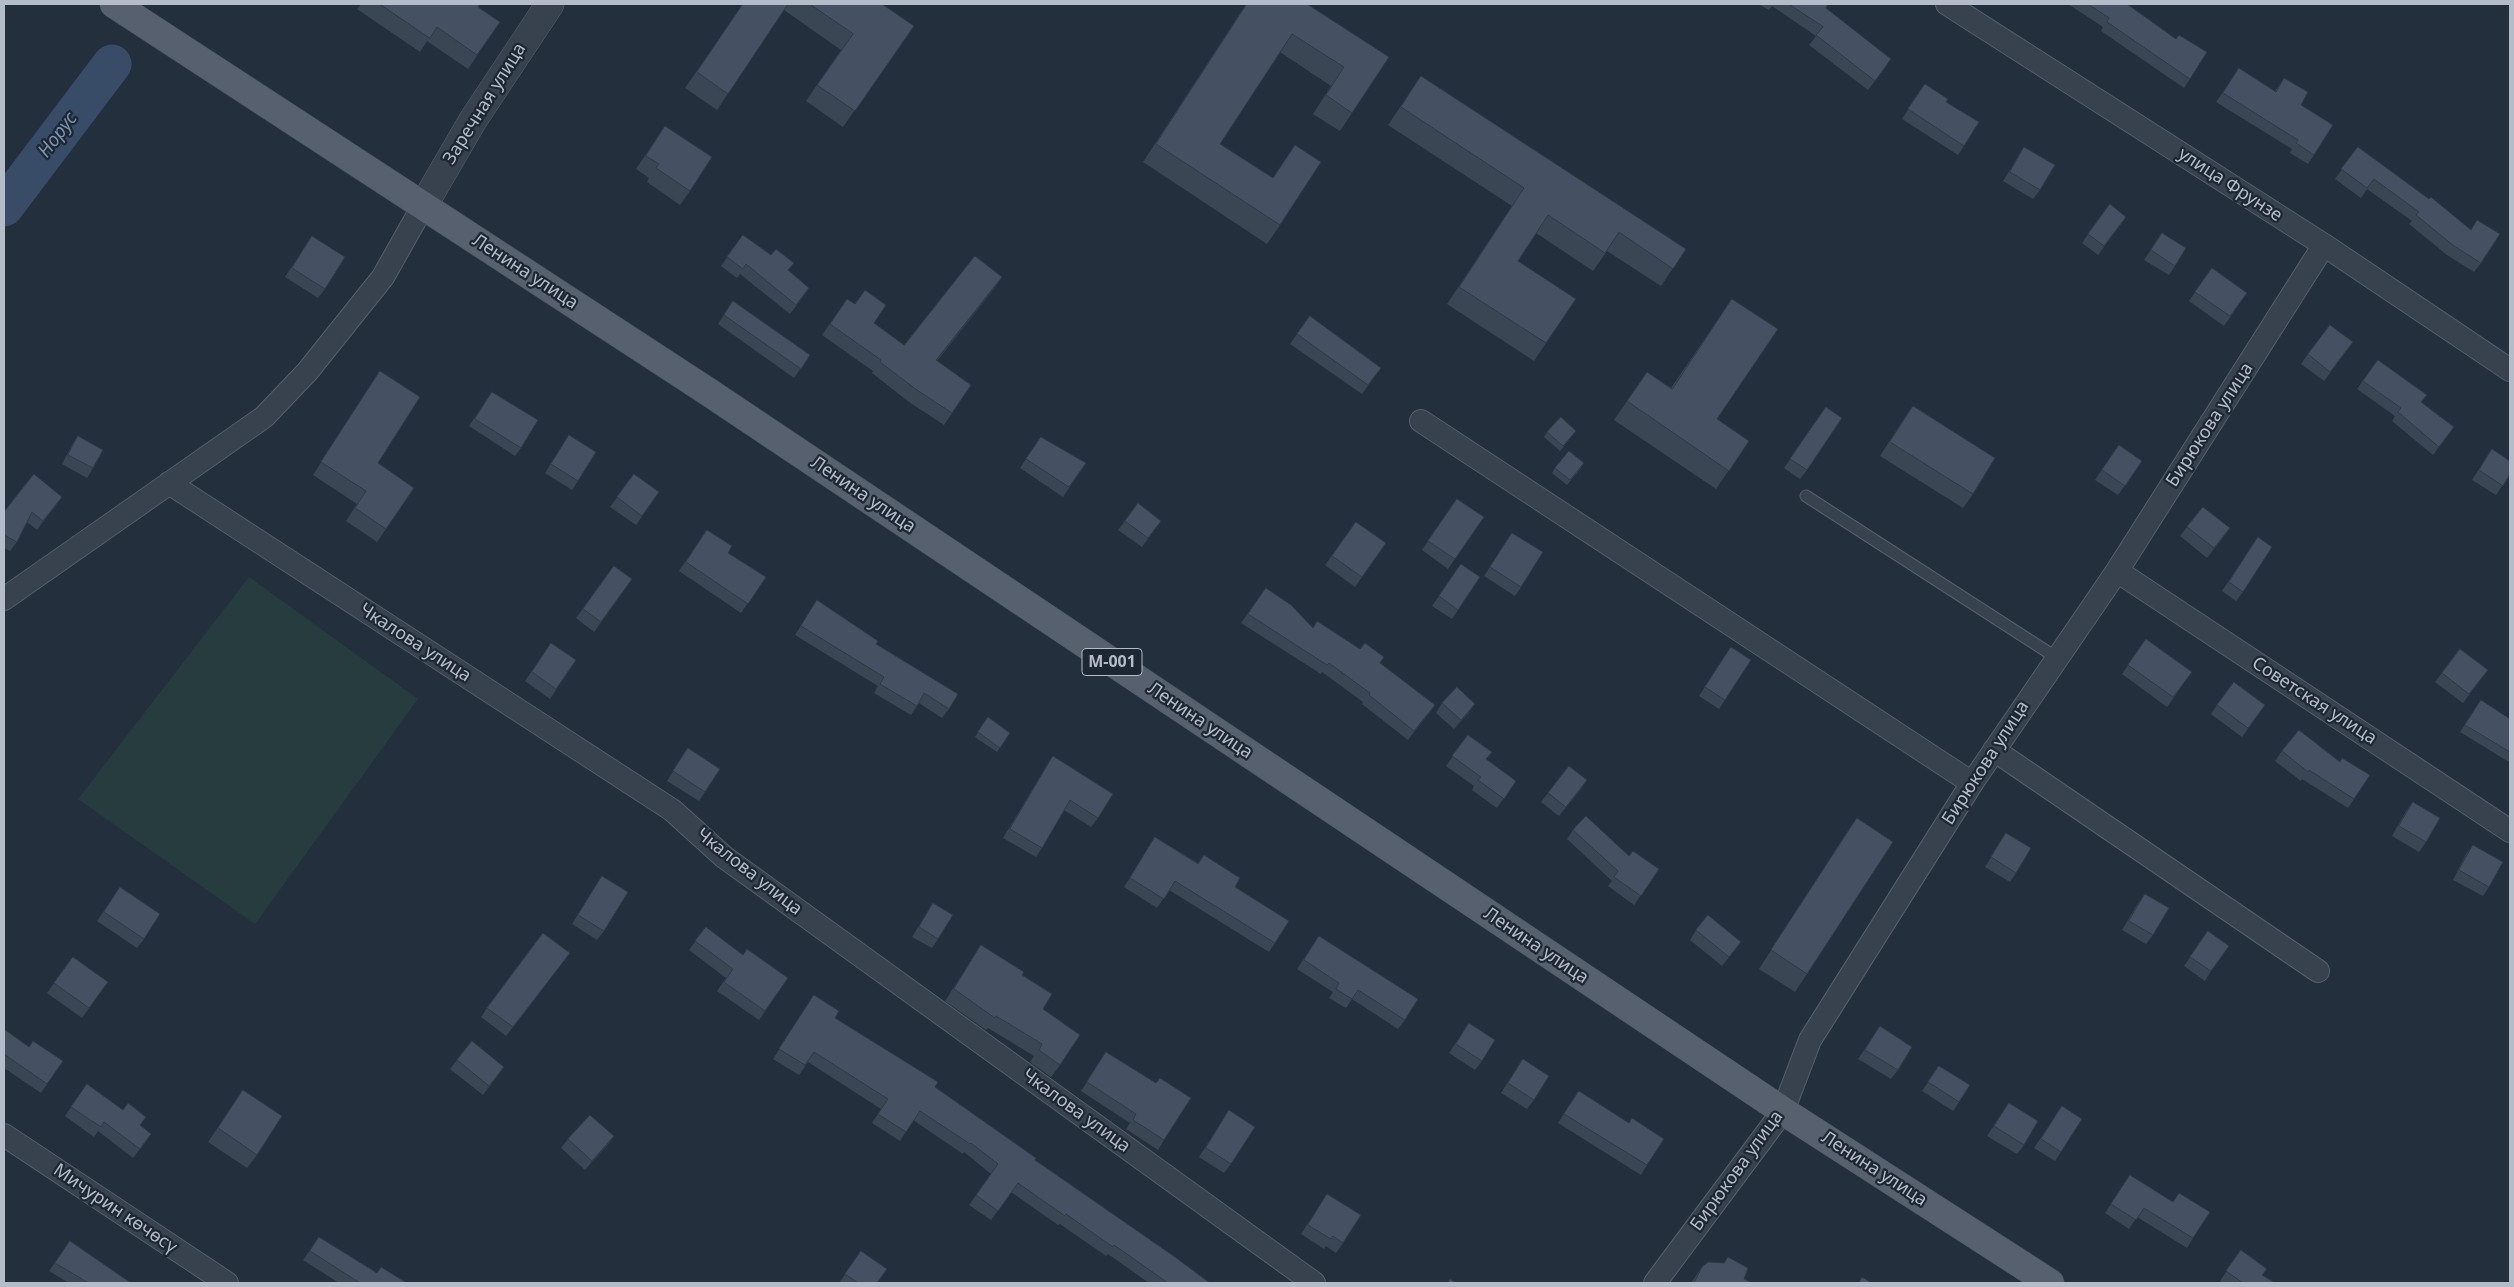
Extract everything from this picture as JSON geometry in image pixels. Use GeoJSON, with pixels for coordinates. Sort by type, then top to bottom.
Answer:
{"type":"FeatureCollection","features":[{"type":"Feature","properties":{"kind":"main road","name":"Ленина улица"},"geometry":{"type":"LineString","coordinates":[[114,4],[708,391],[1783,1111],[2050,1283]]}},
{"type":"Feature","properties":{"kind":"street","name":"Заречная улица"},"geometry":{"type":"LineString","coordinates":[[423,206],[473,120],[550,4]]}},
{"type":"Feature","properties":{"kind":"street","name":"улица Фрунзе"},"geometry":{"type":"LineString","coordinates":[[1947,4],[2324,246],[2510,370]]}},
{"type":"Feature","properties":{"kind":"street"},"geometry":{"type":"LineString","coordinates":[[4,599],[264,417],[307,372],[383,277],[423,206]]}},
{"type":"Feature","properties":{"kind":"street","name":"Бирюкова улица"},"geometry":{"type":"LineString","coordinates":[[1656,1283],[1783,1111],[1810,1040],[1972,783],[2117,571],[2324,246]]}},
{"type":"Feature","properties":{"kind":"street"},"geometry":{"type":"LineString","coordinates":[[1421,420],[1972,783]]}},
{"type":"Feature","properties":{"kind":"street","name":"Чкалова улица"},"geometry":{"type":"LineString","coordinates":[[169,483],[672,810],[724,857],[1314,1283]]}},
{"type":"Feature","properties":{"kind":"street","name":"Советская улица"},"geometry":{"type":"LineString","coordinates":[[2117,571],[2510,830]]}},
{"type":"Feature","properties":{"kind":"street"},"geometry":{"type":"LineString","coordinates":[[1994,750],[2318,971]]}},
{"type":"Feature","properties":{"kind":"street","name":"Мичурин көчөсү"},"geometry":{"type":"LineString","coordinates":[[4,1135],[227,1283]]}},
{"type":"Feature","properties":{"kind":"lane"},"geometry":{"type":"LineString","coordinates":[[1806,496],[2057,658]]}},
{"type":"Feature","properties":{"kind":"green space"},"geometry":{"type":"Polygon","coordinates":[[[249,577],[418,699],[255,924],[78,799],[249,577]]]}},
{"type":"Feature","properties":{"kind":"building"},"geometry":{"type":"Polygon","coordinates":[[[380,4],[480,4],[478,7],[500,22],[477,55],[437,27],[430,38],[380,4]]]}},
{"type":"Feature","properties":{"kind":"building"},"geometry":{"type":"Polygon","coordinates":[[[743,4],[788,4],[728,94],[697,72],[743,4]]]}},
{"type":"Feature","properties":{"kind":"building"},"geometry":{"type":"Polygon","coordinates":[[[810,4],[882,4],[914,26],[855,111],[817,85],[853,34],[810,4]]]}},
{"type":"Feature","properties":{"kind":"building"},"geometry":{"type":"Polygon","coordinates":[[[1247,4],[1307,4],[1389,57],[1352,113],[1326,95],[1344,67],[1292,34],[1220,144],[1273,178],[1295,145],[1321,162],[1280,225],[1156,144],[1247,4]]]}},
{"type":"Feature","properties":{"kind":"building"},"geometry":{"type":"Polygon","coordinates":[[[1789,4],[1828,4],[1826,8],[1891,59],[1875,81],[1816,35],[1823,27],[1789,4]]]}},
{"type":"Feature","properties":{"kind":"building"},"geometry":{"type":"Polygon","coordinates":[[[2088,4],[2127,4],[2176,39],[2179,35],[2207,52],[2190,79],[2107,22],[2109,18],[2088,4]]]}},
{"type":"Feature","properties":{"kind":"building"},"geometry":{"type":"Polygon","coordinates":[[[2239,68],[2276,92],[2284,78],[2308,92],[2301,105],[2333,125],[2314,155],[2296,143],[2298,140],[2223,93],[2239,68]]]}},
{"type":"Feature","properties":{"kind":"building"},"geometry":{"type":"Polygon","coordinates":[[[1421,76],[1686,249],[1673,269],[1619,232],[1605,253],[1548,215],[1518,261],[1576,299],[1546,343],[1459,287],[1524,188],[1401,107],[1421,76]]]}},
{"type":"Feature","properties":{"kind":"building"},"geometry":{"type":"Polygon","coordinates":[[[1925,84],[1948,99],[1946,102],[1979,122],[1964,146],[1908,109],[1925,84]]]}},
{"type":"Feature","properties":{"kind":"building"},"geometry":{"type":"Polygon","coordinates":[[[665,126],[712,157],[690,191],[656,168],[659,164],[646,156],[665,126]]]}},
{"type":"Feature","properties":{"kind":"building"},"geometry":{"type":"Polygon","coordinates":[[[2024,147],[2055,165],[2040,190],[2010,172],[2024,147]]]}},
{"type":"Feature","properties":{"kind":"building"},"geometry":{"type":"Polygon","coordinates":[[[2358,147],[2429,199],[2431,197],[2471,230],[2477,220],[2500,234],[2481,263],[2454,246],[2416,215],[2419,212],[2374,179],[2367,188],[2341,169],[2358,147]]]}},
{"type":"Feature","properties":{"kind":"building"},"geometry":{"type":"Polygon","coordinates":[[[2110,204],[2126,217],[2104,246],[2088,234],[2110,204]]]}},
{"type":"Feature","properties":{"kind":"building"},"geometry":{"type":"Polygon","coordinates":[[[2162,233],[2186,248],[2175,266],[2151,250],[2162,233]]]}},
{"type":"Feature","properties":{"kind":"building"},"geometry":{"type":"Polygon","coordinates":[[[743,235],[771,255],[776,249],[794,263],[788,270],[809,288],[796,305],[746,264],[743,269],[727,257],[743,235]]]}},
{"type":"Feature","properties":{"kind":"building"},"geometry":{"type":"Polygon","coordinates":[[[312,236],[345,257],[325,289],[292,268],[312,236]]]}},
{"type":"Feature","properties":{"kind":"building"},"geometry":{"type":"Polygon","coordinates":[[[975,256],[1002,277],[936,360],[971,385],[952,413],[917,390],[880,362],[881,360],[830,324],[847,299],[855,304],[865,290],[886,305],[874,323],[904,345],[975,256]]]}},
{"type":"Feature","properties":{"kind":"building"},"geometry":{"type":"Polygon","coordinates":[[[2212,268],[2247,293],[2230,316],[2195,292],[2212,268]]]}},
{"type":"Feature","properties":{"kind":"building"},"geometry":{"type":"Polygon","coordinates":[[[1732,299],[1778,329],[1717,419],[1749,441],[1729,471],[1627,401],[1647,372],[1672,389],[1732,299]]]}},
{"type":"Feature","properties":{"kind":"building"},"geometry":{"type":"Polygon","coordinates":[[[733,301],[810,355],[801,369],[724,315],[733,301]]]}},
{"type":"Feature","properties":{"kind":"building"},"geometry":{"type":"Polygon","coordinates":[[[1310,316],[1381,368],[1368,385],[1297,334],[1310,316]]]}},
{"type":"Feature","properties":{"kind":"building"},"geometry":{"type":"Polygon","coordinates":[[[2330,325],[2353,342],[2330,372],[2308,354],[2330,325]]]}},
{"type":"Feature","properties":{"kind":"building"},"geometry":{"type":"Polygon","coordinates":[[[2378,360],[2427,395],[2421,402],[2454,427],[2439,447],[2398,412],[2401,408],[2363,381],[2378,360]]]}},
{"type":"Feature","properties":{"kind":"building"},"geometry":{"type":"Polygon","coordinates":[[[380,371],[420,397],[378,463],[414,488],[386,529],[355,508],[366,491],[321,462],[380,371]]]}},
{"type":"Feature","properties":{"kind":"building"},"geometry":{"type":"Polygon","coordinates":[[[492,392],[538,420],[521,448],[475,419],[492,392]]]}},
{"type":"Feature","properties":{"kind":"building"},"geometry":{"type":"Polygon","coordinates":[[[1913,406],[1995,458],[1973,494],[1890,442],[1913,406]]]}},
{"type":"Feature","properties":{"kind":"building"},"geometry":{"type":"Polygon","coordinates":[[[1826,407],[1842,418],[1807,470],[1790,459],[1826,407]]]}},
{"type":"Feature","properties":{"kind":"building"},"geometry":{"type":"Polygon","coordinates":[[[1561,417],[1576,431],[1563,446],[1547,432],[1561,417]]]}},
{"type":"Feature","properties":{"kind":"building"},"geometry":{"type":"Polygon","coordinates":[[[569,435],[596,452],[578,481],[551,464],[569,435]]]}},
{"type":"Feature","properties":{"kind":"building"},"geometry":{"type":"Polygon","coordinates":[[[78,436],[103,450],[93,468],[68,455],[78,436]]]}},
{"type":"Feature","properties":{"kind":"building"},"geometry":{"type":"Polygon","coordinates":[[[1041,437],[1086,463],[1069,487],[1026,459],[1041,437]]]}},
{"type":"Feature","properties":{"kind":"building"},"geometry":{"type":"Polygon","coordinates":[[[2119,445],[2142,461],[2125,486],[2102,470],[2119,445]]]}},
{"type":"Feature","properties":{"kind":"building"},"geometry":{"type":"Polygon","coordinates":[[[2492,449],[2510,461],[2510,474],[2503,486],[2479,470],[2492,449]]]}},
{"type":"Feature","properties":{"kind":"building"},"geometry":{"type":"Polygon","coordinates":[[[1569,451],[1584,463],[1570,480],[1555,468],[1569,451]]]}},
{"type":"Feature","properties":{"kind":"building"},"geometry":{"type":"Polygon","coordinates":[[[34,474],[62,497],[43,521],[32,512],[17,542],[4,535],[4,512],[34,474]]]}},
{"type":"Feature","properties":{"kind":"building"},"geometry":{"type":"Polygon","coordinates":[[[634,474],[659,492],[642,516],[617,497],[634,474]]]}},
{"type":"Feature","properties":{"kind":"building"},"geometry":{"type":"Polygon","coordinates":[[[1457,499],[1484,517],[1455,559],[1428,541],[1457,499]]]}},
{"type":"Feature","properties":{"kind":"building"},"geometry":{"type":"Polygon","coordinates":[[[1138,503],[1161,521],[1148,538],[1125,521],[1138,503]]]}},
{"type":"Feature","properties":{"kind":"building"},"geometry":{"type":"Polygon","coordinates":[[[2203,507],[2230,528],[2214,548],[2187,527],[2203,507]]]}},
{"type":"Feature","properties":{"kind":"building"},"geometry":{"type":"Polygon","coordinates":[[[1356,522],[1386,543],[1362,577],[1332,556],[1356,522]]]}},
{"type":"Feature","properties":{"kind":"building"},"geometry":{"type":"Polygon","coordinates":[[[707,530],[732,546],[728,553],[766,577],[748,604],[686,562],[707,530]]]}},
{"type":"Feature","properties":{"kind":"building"},"geometry":{"type":"Polygon","coordinates":[[[1512,533],[1543,552],[1521,587],[1490,567],[1512,533]]]}},
{"type":"Feature","properties":{"kind":"building"},"geometry":{"type":"Polygon","coordinates":[[[2258,537],[2272,547],[2243,592],[2229,582],[2258,537]]]}},
{"type":"Feature","properties":{"kind":"building"},"geometry":{"type":"Polygon","coordinates":[[[1461,564],[1480,577],[1458,610],[1439,596],[1461,564]]]}},
{"type":"Feature","properties":{"kind":"building"},"geometry":{"type":"Polygon","coordinates":[[[614,566],[632,579],[601,622],[583,609],[614,566]]]}},
{"type":"Feature","properties":{"kind":"building"},"geometry":{"type":"Polygon","coordinates":[[[1266,588],[1291,605],[1313,628],[1317,621],[1360,649],[1365,643],[1384,657],[1380,663],[1435,705],[1414,731],[1369,695],[1370,693],[1329,663],[1327,665],[1248,614],[1266,588]]]}},
{"type":"Feature","properties":{"kind":"building"},"geometry":{"type":"Polygon","coordinates":[[[817,600],[878,641],[876,644],[958,694],[949,709],[924,693],[917,706],[880,684],[884,677],[801,626],[817,600]]]}},
{"type":"Feature","properties":{"kind":"building"},"geometry":{"type":"Polygon","coordinates":[[[2146,639],[2192,672],[2173,697],[2128,665],[2146,639]]]}},
{"type":"Feature","properties":{"kind":"building"},"geometry":{"type":"Polygon","coordinates":[[[551,643],[576,660],[556,689],[532,672],[551,643]]]}},
{"type":"Feature","properties":{"kind":"building"},"geometry":{"type":"Polygon","coordinates":[[[1731,647],[1751,660],[1725,700],[1705,687],[1731,647]]]}},
{"type":"Feature","properties":{"kind":"building"},"geometry":{"type":"Polygon","coordinates":[[[2460,649],[2488,670],[2469,694],[2442,673],[2460,649]]]}},
{"type":"Feature","properties":{"kind":"building"},"geometry":{"type":"Polygon","coordinates":[[[2234,682],[2265,705],[2248,728],[2217,705],[2234,682]]]}},
{"type":"Feature","properties":{"kind":"building"},"geometry":{"type":"Polygon","coordinates":[[[1457,687],[1475,704],[1461,720],[1442,703],[1457,687]]]}},
{"type":"Feature","properties":{"kind":"building"},"geometry":{"type":"Polygon","coordinates":[[[2481,700],[2510,719],[2510,752],[2465,725],[2481,700]]]}},
{"type":"Feature","properties":{"kind":"building"},"geometry":{"type":"Polygon","coordinates":[[[988,717],[1010,733],[1000,748],[978,732],[988,717]]]}},
{"type":"Feature","properties":{"kind":"building"},"geometry":{"type":"Polygon","coordinates":[[[2299,730],[2340,762],[2342,758],[2370,775],[2354,799],[2309,770],[2308,772],[2282,751],[2299,730]]]}},
{"type":"Feature","properties":{"kind":"building"},"geometry":{"type":"Polygon","coordinates":[[[1468,735],[1492,752],[1486,759],[1516,781],[1504,799],[1478,780],[1481,777],[1452,756],[1468,735]]]}},
{"type":"Feature","properties":{"kind":"building"},"geometry":{"type":"Polygon","coordinates":[[[688,748],[720,769],[705,792],[673,771],[688,748]]]}},
{"type":"Feature","properties":{"kind":"building"},"geometry":{"type":"Polygon","coordinates":[[[1053,756],[1113,794],[1098,818],[1070,800],[1042,848],[1010,829],[1053,756]]]}},
{"type":"Feature","properties":{"kind":"building"},"geometry":{"type":"Polygon","coordinates":[[[1569,766],[1587,780],[1566,807],[1548,793],[1569,766]]]}},
{"type":"Feature","properties":{"kind":"building"},"geometry":{"type":"Polygon","coordinates":[[[2413,802],[2440,818],[2426,842],[2399,826],[2413,802]]]}},
{"type":"Feature","properties":{"kind":"building"},"geometry":{"type":"Polygon","coordinates":[[[1586,816],[1629,856],[1633,851],[1659,869],[1641,896],[1614,877],[1618,871],[1573,830],[1586,816]]]}},
{"type":"Feature","properties":{"kind":"building"},"geometry":{"type":"Polygon","coordinates":[[[1857,818],[1893,842],[1807,974],[1771,950],[1857,818]]]}},
{"type":"Feature","properties":{"kind":"building"},"geometry":{"type":"Polygon","coordinates":[[[2006,833],[2031,848],[2016,873],[1991,857],[2006,833]]]}},
{"type":"Feature","properties":{"kind":"building"},"geometry":{"type":"Polygon","coordinates":[[[1155,837],[1198,864],[1204,855],[1240,878],[1235,887],[1289,921],[1275,943],[1175,881],[1164,899],[1130,878],[1155,837]]]}},
{"type":"Feature","properties":{"kind":"building"},"geometry":{"type":"Polygon","coordinates":[[[2473,845],[2503,862],[2489,887],[2459,870],[2473,845]]]}},
{"type":"Feature","properties":{"kind":"building"},"geometry":{"type":"Polygon","coordinates":[[[602,876],[628,892],[604,931],[578,915],[602,876]]]}},
{"type":"Feature","properties":{"kind":"building"},"geometry":{"type":"Polygon","coordinates":[[[120,887],[160,914],[144,939],[104,912],[120,887]]]}},
{"type":"Feature","properties":{"kind":"building"},"geometry":{"type":"Polygon","coordinates":[[[2145,894],[2169,908],[2153,935],[2129,921],[2145,894]]]}},
{"type":"Feature","properties":{"kind":"building"},"geometry":{"type":"Polygon","coordinates":[[[933,903],[953,915],[938,939],[919,927],[933,903]]]}},
{"type":"Feature","properties":{"kind":"building"},"geometry":{"type":"Polygon","coordinates":[[[1708,915],[1741,942],[1729,957],[1696,930],[1708,915]]]}},
{"type":"Feature","properties":{"kind":"building"},"geometry":{"type":"Polygon","coordinates":[[[706,927],[743,955],[747,949],[788,978],[765,1011],[724,982],[733,969],[695,941],[706,927]]]}},
{"type":"Feature","properties":{"kind":"building"},"geometry":{"type":"Polygon","coordinates":[[[2208,931],[2229,946],[2211,971],[2190,957],[2208,931]]]}},
{"type":"Feature","properties":{"kind":"building"},"geometry":{"type":"Polygon","coordinates":[[[543,933],[570,953],[513,1027],[487,1008],[543,933]]]}},
{"type":"Feature","properties":{"kind":"building"},"geometry":{"type":"Polygon","coordinates":[[[1319,936],[1418,999],[1405,1020],[1358,990],[1352,999],[1336,989],[1339,983],[1304,960],[1319,936]]]}},
{"type":"Feature","properties":{"kind":"building"},"geometry":{"type":"Polygon","coordinates":[[[981,945],[1024,972],[1022,975],[1052,994],[1043,1009],[1080,1035],[1060,1065],[1039,1050],[1042,1044],[996,1016],[995,1018],[954,989],[981,945]]]}},
{"type":"Feature","properties":{"kind":"building"},"geometry":{"type":"Polygon","coordinates":[[[73,957],[108,982],[89,1008],[54,983],[73,957]]]}},
{"type":"Feature","properties":{"kind":"building"},"geometry":{"type":"Polygon","coordinates":[[[814,995],[839,1011],[835,1018],[938,1082],[935,1087],[1210,1283],[1168,1283],[1114,1245],[1113,1247],[1018,1183],[998,1211],[976,1195],[998,1164],[971,1143],[920,1111],[906,1132],[878,1114],[888,1099],[814,1052],[805,1065],[779,1049],[814,995]]]}},
{"type":"Feature","properties":{"kind":"building"},"geometry":{"type":"Polygon","coordinates":[[[1469,1023],[1495,1040],[1482,1061],[1456,1044],[1469,1023]]]}},
{"type":"Feature","properties":{"kind":"building"},"geometry":{"type":"Polygon","coordinates":[[[1880,1026],[1912,1047],[1898,1070],[1865,1050],[1880,1026]]]}},
{"type":"Feature","properties":{"kind":"building"},"geometry":{"type":"Polygon","coordinates":[[[4,1029],[29,1047],[33,1041],[63,1061],[47,1084],[4,1054],[4,1029]]]}},
{"type":"Feature","properties":{"kind":"building"},"geometry":{"type":"Polygon","coordinates":[[[472,1041],[504,1067],[489,1086],[457,1060],[472,1041]]]}},
{"type":"Feature","properties":{"kind":"building"},"geometry":{"type":"Polygon","coordinates":[[[1106,1052],[1156,1083],[1160,1078],[1191,1098],[1164,1140],[1133,1120],[1136,1114],[1087,1082],[1106,1052]]]}},
{"type":"Feature","properties":{"kind":"building"},"geometry":{"type":"Polygon","coordinates":[[[1523,1059],[1549,1076],[1534,1100],[1508,1083],[1523,1059]]]}},
{"type":"Feature","properties":{"kind":"building"},"geometry":{"type":"Polygon","coordinates":[[[1939,1066],[1970,1085],[1959,1102],[1928,1082],[1939,1066]]]}},
{"type":"Feature","properties":{"kind":"building"},"geometry":{"type":"Polygon","coordinates":[[[87,1084],[123,1110],[128,1103],[146,1117],[140,1125],[151,1134],[140,1149],[104,1122],[101,1127],[71,1107],[87,1084]]]}},
{"type":"Feature","properties":{"kind":"building"},"geometry":{"type":"Polygon","coordinates":[[[243,1090],[282,1116],[257,1155],[218,1128],[243,1090]]]}},
{"type":"Feature","properties":{"kind":"building"},"geometry":{"type":"Polygon","coordinates":[[[1579,1091],[1629,1123],[1632,1118],[1664,1139],[1647,1165],[1564,1114],[1579,1091]]]}},
{"type":"Feature","properties":{"kind":"building"},"geometry":{"type":"Polygon","coordinates":[[[2009,1103],[2038,1121],[2024,1145],[1994,1126],[2009,1103]]]}},
{"type":"Feature","properties":{"kind":"building"},"geometry":{"type":"Polygon","coordinates":[[[2062,1106],[2082,1119],[2061,1152],[2041,1139],[2062,1106]]]}},
{"type":"Feature","properties":{"kind":"building"},"geometry":{"type":"Polygon","coordinates":[[[1229,1110],[1255,1127],[1231,1164],[1206,1148],[1229,1110]]]}},
{"type":"Feature","properties":{"kind":"building"},"geometry":{"type":"Polygon","coordinates":[[[590,1115],[614,1136],[592,1161],[568,1139],[590,1115]]]}},
{"type":"Feature","properties":{"kind":"building"},"geometry":{"type":"Polygon","coordinates":[[[2130,1175],[2173,1202],[2179,1193],[2210,1212],[2193,1238],[2144,1208],[2136,1220],[2111,1204],[2130,1175]]]}},
{"type":"Feature","properties":{"kind":"building"},"geometry":{"type":"Polygon","coordinates":[[[1327,1194],[1361,1215],[1343,1243],[1333,1236],[1331,1239],[1308,1225],[1327,1194]]]}},
{"type":"Feature","properties":{"kind":"building"},"geometry":{"type":"Polygon","coordinates":[[[319,1237],[377,1273],[381,1267],[407,1283],[360,1283],[310,1251],[319,1237]]]}},
{"type":"Feature","properties":{"kind":"building"},"geometry":{"type":"Polygon","coordinates":[[[70,1241],[131,1283],[87,1283],[55,1263],[70,1241]]]}},
{"type":"Feature","properties":{"kind":"building"},"geometry":{"type":"Polygon","coordinates":[[[2241,1250],[2267,1269],[2262,1275],[2275,1283],[2243,1283],[2226,1271],[2241,1250]]]}},
{"type":"Feature","properties":{"kind":"building"},"geometry":{"type":"Polygon","coordinates":[[[861,1251],[887,1269],[877,1283],[858,1283],[845,1274],[861,1251]]]}},
{"type":"Feature","properties":{"kind":"building"},"geometry":{"type":"Polygon","coordinates":[[[1728,1257],[1748,1268],[1744,1279],[1752,1283],[1694,1283],[1702,1267],[1708,1262],[1724,1263],[1728,1257]]]}},
{"type":"Feature","properties":{"kind":"building"},"geometry":{"type":"Polygon","coordinates":[[[1862,1277],[1872,1283],[1859,1283],[1862,1277]]]}},
{"type":"Feature","properties":{"kind":"building"},"geometry":{"type":"Polygon","coordinates":[[[1450,1279],[1457,1283],[1448,1283],[1450,1279]]]}},
{"type":"Feature","properties":{"kind":"waterway","name":"Норус"},"geometry":{"type":"LineString","coordinates":[[4,207],[112,64]]}}]}
